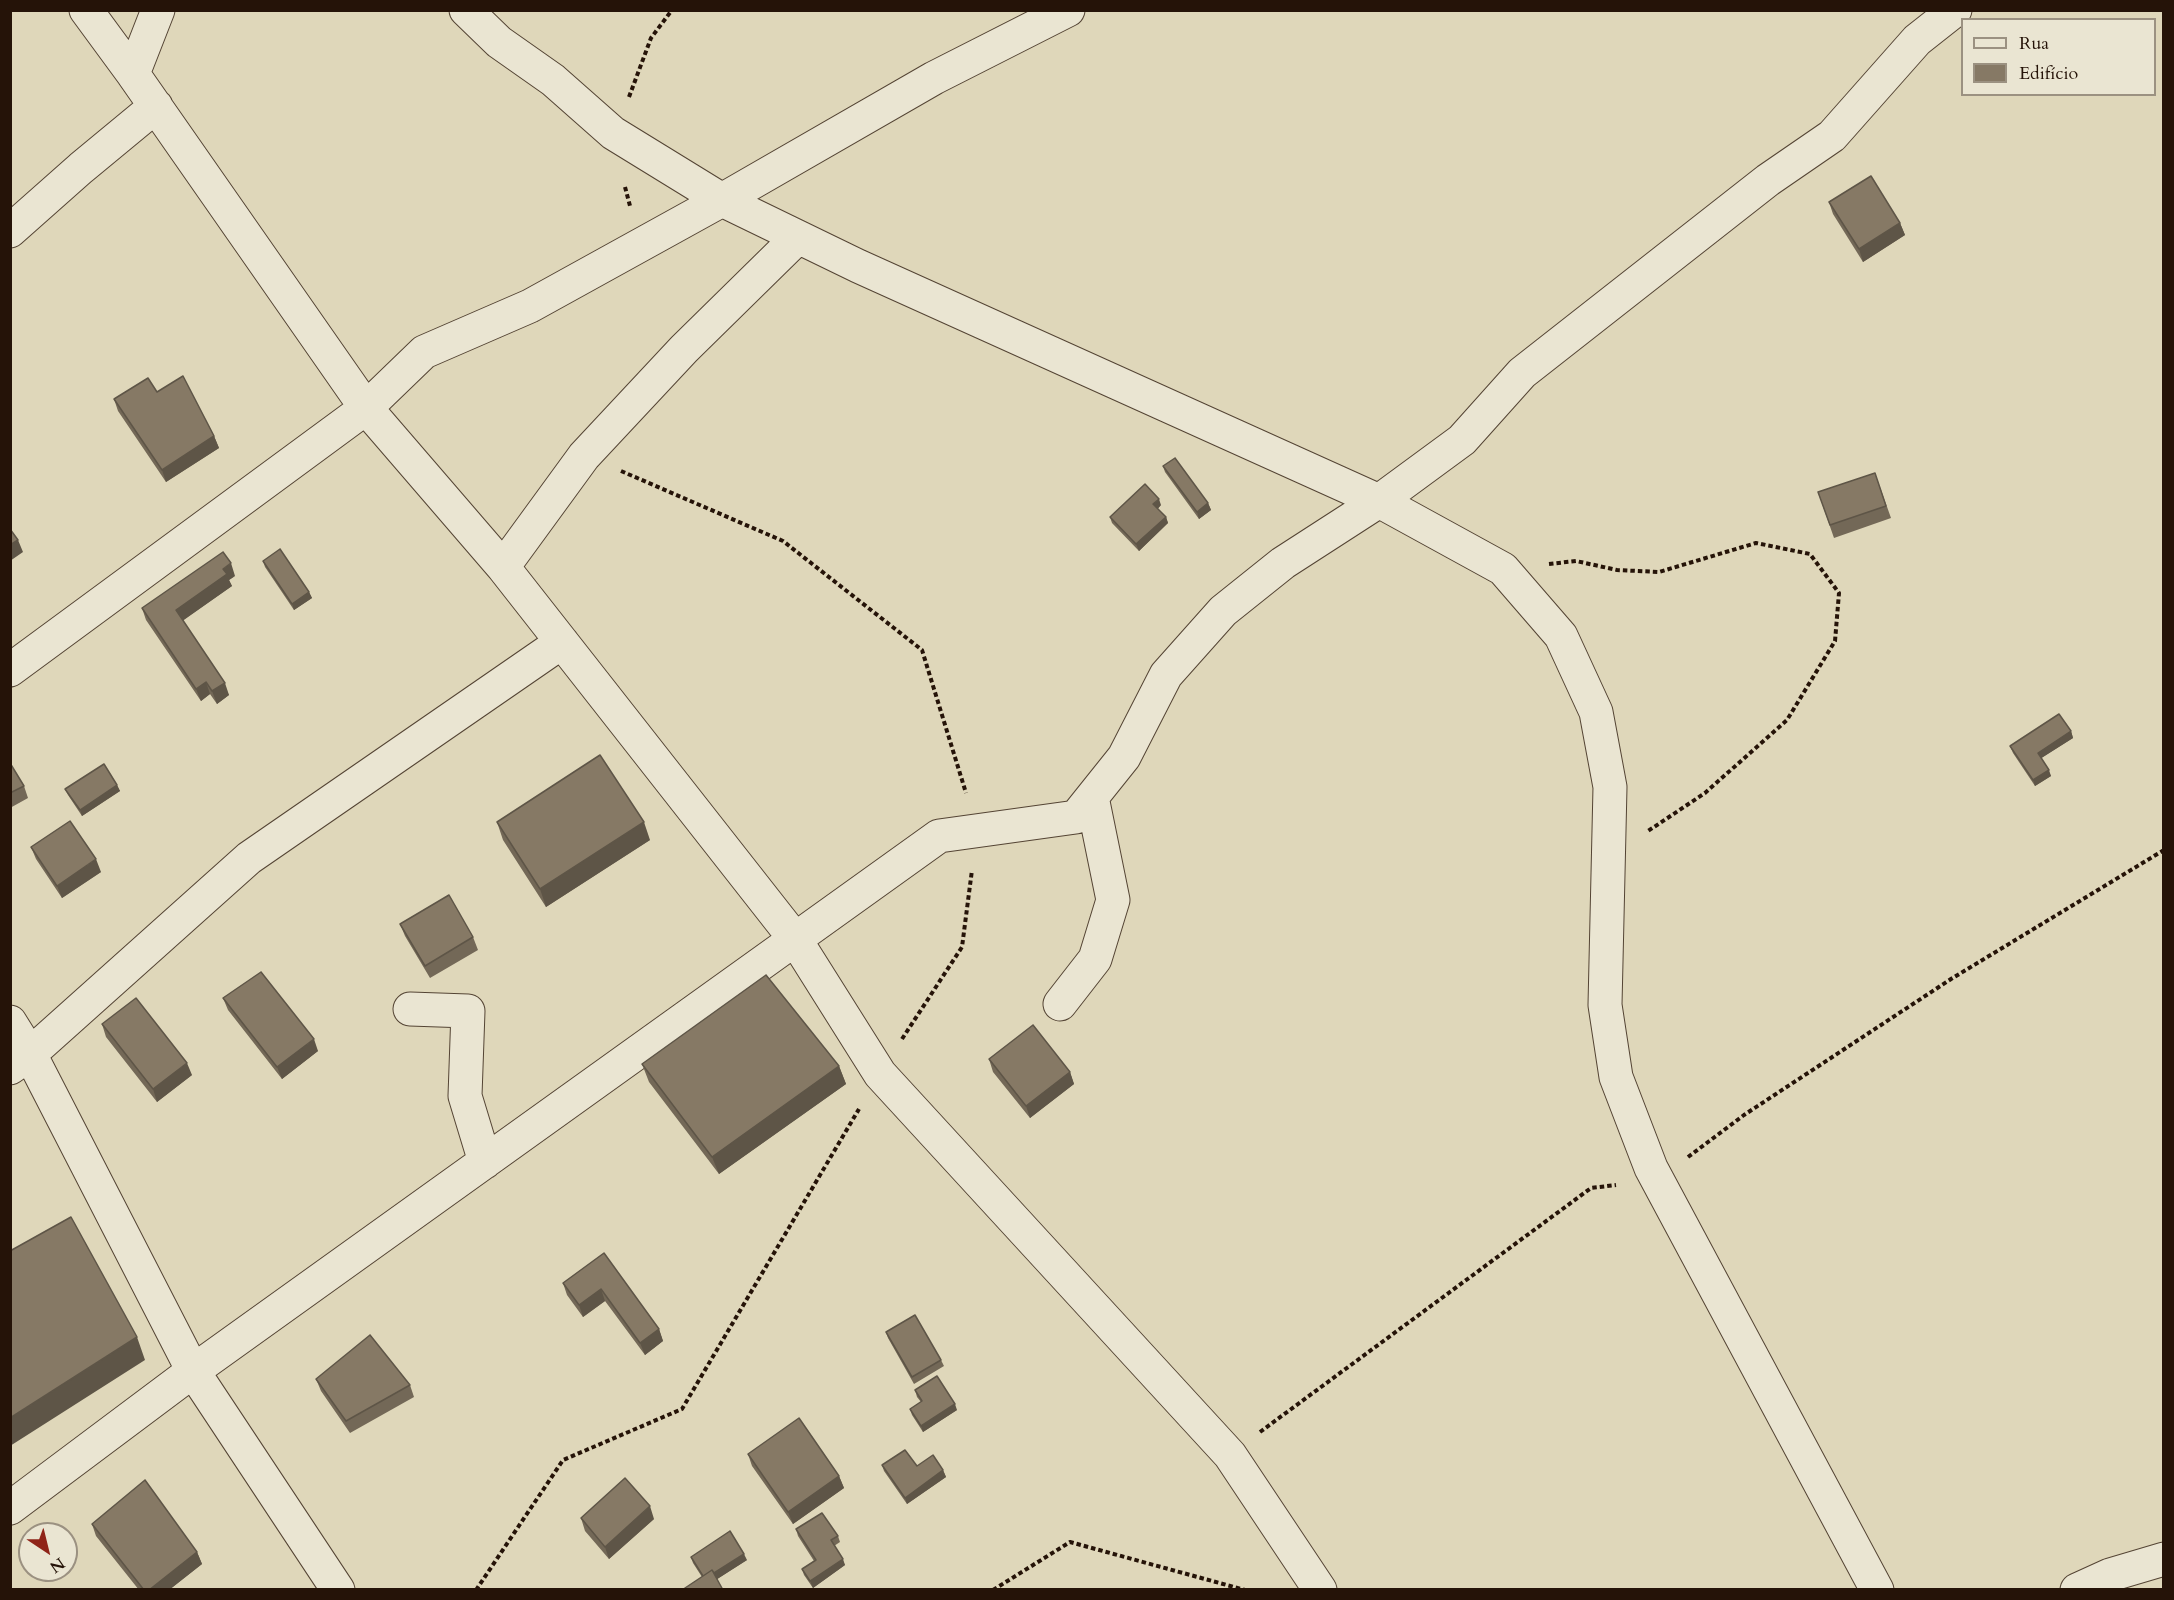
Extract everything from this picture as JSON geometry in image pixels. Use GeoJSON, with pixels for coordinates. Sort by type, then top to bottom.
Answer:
{"type":"FeatureCollection","features":[{"type":"Feature","properties":{"kind":"street"},"geometry":{"type":"LineString","coordinates":[[86,10],[134,74],[366,408],[503,567],[795,939],[880,1074],[1230,1455],[1320,1590]]}},
{"type":"Feature","properties":{"kind":"street"},"geometry":{"type":"LineString","coordinates":[[134,74],[158,10]]}},
{"type":"Feature","properties":{"kind":"street"},"geometry":{"type":"LineString","coordinates":[[466,10],[499,42],[553,80],[613,133],[722,200],[858,266],[1379,501],[1503,569],[1562,636],[1596,712],[1610,786],[1605,1005],[1616,1077],[1658,1179],[1877,1590]]}},
{"type":"Feature","properties":{"kind":"street"},"geometry":{"type":"LineString","coordinates":[[10,670],[366,408],[424,352],[530,306],[722,200],[934,78],[1068,10]]}},
{"type":"Feature","properties":{"kind":"street"},"geometry":{"type":"LineString","coordinates":[[10,1508],[193,1371],[939,836],[1076,817],[1124,757],[1166,675],[1224,611],[1283,563],[1379,501],[1462,440],[1522,373],[1768,180],[1832,136],[1917,40],[1955,10]]}},
{"type":"Feature","properties":{"kind":"street"},"geometry":{"type":"LineString","coordinates":[[10,231],[156,106]]}},
{"type":"Feature","properties":{"kind":"street"},"geometry":{"type":"LineString","coordinates":[[503,567],[584,456],[684,349],[798,237]]}},
{"type":"Feature","properties":{"kind":"street"},"geometry":{"type":"LineString","coordinates":[[20,1061],[249,858],[562,642]]}},
{"type":"Feature","properties":{"kind":"street"},"geometry":{"type":"LineString","coordinates":[[1060,1004],[1095,958],[1113,900],[1092,796]]}},
{"type":"Feature","properties":{"kind":"street"},"geometry":{"type":"LineString","coordinates":[[410,1009],[468,1011],[465,1096],[485,1162]]}},
{"type":"Feature","properties":{"kind":"street"},"geometry":{"type":"LineString","coordinates":[[10,1022],[20,1061],[193,1371],[338,1590]]}},
{"type":"Feature","properties":{"kind":"street"},"geometry":{"type":"LineString","coordinates":[[2076,1590],[2110,1575],[2163,1559]]}},
{"type":"Feature","properties":{"kind":"path"},"geometry":{"type":"LineString","coordinates":[[1503,569],[1576,561],[1617,570],[1659,572],[1756,543],[1810,554],[1839,593],[1835,641],[1787,720],[1705,793],[1608,858]]}},
{"type":"Feature","properties":{"kind":"path"},"geometry":{"type":"LineString","coordinates":[[1230,1455],[1591,1188],[1658,1179],[1744,1114],[1951,979],[2163,850]]}},
{"type":"Feature","properties":{"kind":"path"},"geometry":{"type":"LineString","coordinates":[[993,1590],[1070,1542],[1245,1590]]}},
{"type":"Feature","properties":{"kind":"building"},"geometry":{"type":"Polygon","coordinates":[[[1871,176],[1900,223],[1859,249],[1829,202],[1871,176]]]}},
{"type":"Feature","properties":{"kind":"building"},"geometry":{"type":"Polygon","coordinates":[[[183,376],[214,436],[162,470],[114,399],[148,378],[157,392],[183,376]]]}},
{"type":"Feature","properties":{"kind":"building"},"geometry":{"type":"Polygon","coordinates":[[[1175,458],[1208,503],[1197,512],[1163,466],[1175,458]]]}},
{"type":"Feature","properties":{"kind":"building"},"geometry":{"type":"Polygon","coordinates":[[[1875,473],[1886,506],[1830,525],[1818,492],[1875,473]]]}},
{"type":"Feature","properties":{"kind":"building"},"geometry":{"type":"Polygon","coordinates":[[[1145,484],[1159,499],[1153,504],[1166,517],[1136,544],[1110,517],[1145,484]]]}},
{"type":"Feature","properties":{"kind":"building"},"geometry":{"type":"Polygon","coordinates":[[[10,529],[18,540],[10,545],[10,529]]]}},
{"type":"Feature","properties":{"kind":"building"},"geometry":{"type":"Polygon","coordinates":[[[280,549],[309,592],[292,604],[263,561],[280,549]]]}},
{"type":"Feature","properties":{"kind":"building"},"geometry":{"type":"Polygon","coordinates":[[[223,552],[231,563],[223,569],[227,574],[176,610],[225,683],[212,691],[206,682],[196,689],[142,608],[223,552]]]}},
{"type":"Feature","properties":{"kind":"building"},"geometry":{"type":"Polygon","coordinates":[[[2059,714],[2071,731],[2038,753],[2049,770],[2033,780],[2010,746],[2059,714]]]}},
{"type":"Feature","properties":{"kind":"building"},"geometry":{"type":"Polygon","coordinates":[[[600,755],[644,822],[540,889],[497,822],[600,755]]]}},
{"type":"Feature","properties":{"kind":"building"},"geometry":{"type":"Polygon","coordinates":[[[10,763],[24,786],[10,793],[10,763]]]}},
{"type":"Feature","properties":{"kind":"building"},"geometry":{"type":"Polygon","coordinates":[[[104,764],[117,785],[80,810],[65,789],[104,764]]]}},
{"type":"Feature","properties":{"kind":"building"},"geometry":{"type":"Polygon","coordinates":[[[70,821],[96,859],[57,886],[31,847],[70,821]]]}},
{"type":"Feature","properties":{"kind":"building"},"geometry":{"type":"Polygon","coordinates":[[[449,895],[473,937],[425,966],[400,924],[449,895]]]}},
{"type":"Feature","properties":{"kind":"building"},"geometry":{"type":"Polygon","coordinates":[[[261,972],[314,1039],[277,1067],[223,998],[261,972]]]}},
{"type":"Feature","properties":{"kind":"building"},"geometry":{"type":"Polygon","coordinates":[[[766,975],[839,1066],[712,1157],[642,1064],[766,975]]]}},
{"type":"Feature","properties":{"kind":"building"},"geometry":{"type":"Polygon","coordinates":[[[136,998],[187,1063],[153,1089],[102,1024],[136,998]]]}},
{"type":"Feature","properties":{"kind":"building"},"geometry":{"type":"Polygon","coordinates":[[[1033,1025],[1070,1072],[1026,1106],[989,1059],[1033,1025]]]}},
{"type":"Feature","properties":{"kind":"building"},"geometry":{"type":"Polygon","coordinates":[[[71,1217],[137,1337],[10,1418],[10,1251],[71,1217]]]}},
{"type":"Feature","properties":{"kind":"building"},"geometry":{"type":"Polygon","coordinates":[[[604,1253],[659,1329],[640,1343],[601,1289],[579,1305],[563,1283],[604,1253]]]}},
{"type":"Feature","properties":{"kind":"building"},"geometry":{"type":"Polygon","coordinates":[[[915,1315],[941,1360],[912,1377],[886,1332],[915,1315]]]}},
{"type":"Feature","properties":{"kind":"building"},"geometry":{"type":"Polygon","coordinates":[[[370,1335],[410,1385],[346,1421],[316,1379],[370,1335]]]}},
{"type":"Feature","properties":{"kind":"building"},"geometry":{"type":"Polygon","coordinates":[[[937,1376],[955,1404],[921,1426],[910,1409],[922,1401],[915,1390],[937,1376]]]}},
{"type":"Feature","properties":{"kind":"building"},"geometry":{"type":"Polygon","coordinates":[[[799,1418],[839,1476],[788,1512],[748,1454],[799,1418]]]}},
{"type":"Feature","properties":{"kind":"building"},"geometry":{"type":"Polygon","coordinates":[[[905,1450],[917,1466],[933,1455],[943,1470],[905,1498],[882,1465],[905,1450]]]}},
{"type":"Feature","properties":{"kind":"building"},"geometry":{"type":"Polygon","coordinates":[[[625,1478],[650,1506],[605,1547],[581,1518],[625,1478]]]}},
{"type":"Feature","properties":{"kind":"building"},"geometry":{"type":"Polygon","coordinates":[[[145,1480],[197,1552],[149,1590],[144,1590],[92,1524],[145,1480]]]}},
{"type":"Feature","properties":{"kind":"building"},"geometry":{"type":"Polygon","coordinates":[[[822,1513],[838,1536],[831,1540],[843,1559],[810,1581],[802,1569],[816,1560],[796,1529],[822,1513]]]}},
{"type":"Feature","properties":{"kind":"building"},"geometry":{"type":"Polygon","coordinates":[[[730,1531],[744,1554],[714,1573],[712,1570],[703,1576],[691,1557],[730,1531]]]}},
{"type":"Feature","properties":{"kind":"building"},"geometry":{"type":"Polygon","coordinates":[[[712,1570],[723,1590],[682,1590],[712,1570]]]}}]}
